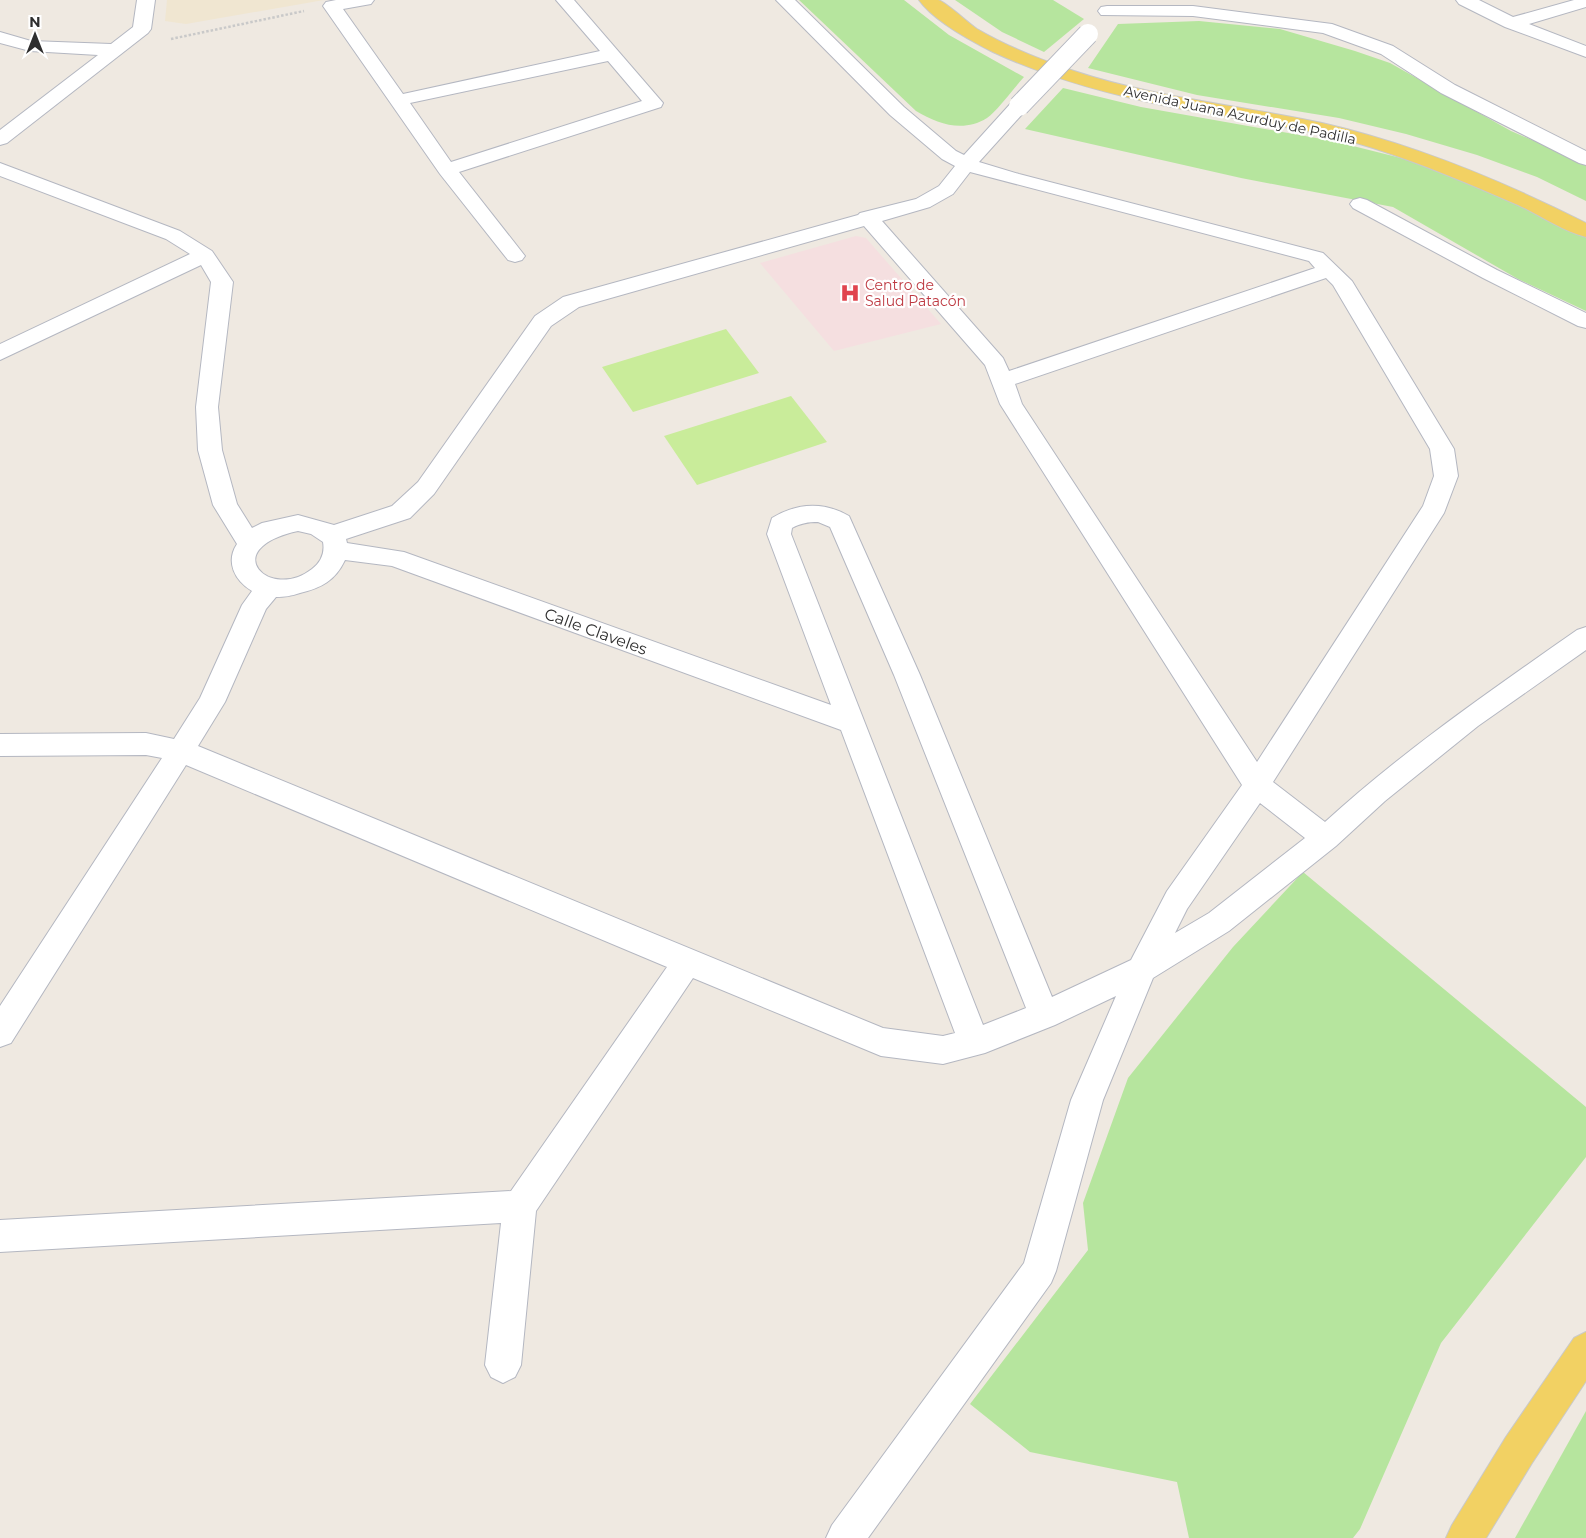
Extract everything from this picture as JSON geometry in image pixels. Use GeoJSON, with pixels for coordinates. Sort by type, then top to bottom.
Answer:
{"type":"FeatureCollection","features":[{"type":"Feature","properties":{"kind":"main road","name":"Avenida Juana Azurduy de Padilla"},"geometry":{"type":"LineString","coordinates":[[928,0],[964,29],[1008,52],[1041,65],[1096,84],[1137,94],[1276,119],[1348,136],[1426,160],[1508,193],[1586,230]]}},
{"type":"Feature","properties":{"kind":"main road"},"geometry":{"type":"LineString","coordinates":[[1464,1538],[1519,1450],[1586,1350]]}},
{"type":"Feature","properties":{"kind":"street"},"geometry":{"type":"LineString","coordinates":[[146,0],[142,29],[0,140],[8,153],[0,168],[164,232],[205,255],[222,282],[207,407],[210,450],[225,505],[248,543]]}},
{"type":"Feature","properties":{"kind":"street"},"geometry":{"type":"LineString","coordinates":[[365,0],[332,6],[447,170],[515,256]]}},
{"type":"Feature","properties":{"kind":"street"},"geometry":{"type":"LineString","coordinates":[[447,170],[654,103],[565,0]]}},
{"type":"Feature","properties":{"kind":"street"},"geometry":{"type":"LineString","coordinates":[[785,0],[897,111],[949,155],[966,164],[1022,181],[1316,256],[1341,280],[1442,449],[1446,476],[1435,507],[1257,785],[1177,900],[1142,969],[1087,1100],[1039,1271],[845,1538]]}},
{"type":"Feature","properties":{"kind":"street"},"geometry":{"type":"LineString","coordinates":[[1465,0],[1511,23],[1586,52]]}},
{"type":"Feature","properties":{"kind":"street"},"geometry":{"type":"LineString","coordinates":[[1511,23],[1586,2]]}},
{"type":"Feature","properties":{"kind":"street"},"geometry":{"type":"LineString","coordinates":[[334,543],[401,512],[426,488],[543,321],[571,302],[867,217],[923,203],[946,190],[966,164],[1114,6],[1193,11],[1326,28],[1387,50],[1448,89],[1586,160]]}},
{"type":"Feature","properties":{"kind":"street"},"geometry":{"type":"LineString","coordinates":[[0,37],[30,46],[116,50]]}},
{"type":"Feature","properties":{"kind":"street"},"geometry":{"type":"LineString","coordinates":[[399,100],[613,54]]}},
{"type":"Feature","properties":{"kind":"street"},"geometry":{"type":"LineString","coordinates":[[1360,204],[1490,274],[1586,321]]}},
{"type":"Feature","properties":{"kind":"street"},"geometry":{"type":"LineString","coordinates":[[867,217],[995,363],[1011,404],[1257,785],[1326,838]]}},
{"type":"Feature","properties":{"kind":"street"},"geometry":{"type":"LineString","coordinates":[[0,353],[205,255]]}},
{"type":"Feature","properties":{"kind":"street"},"geometry":{"type":"LineString","coordinates":[[1002,381],[1330,270]]}},
{"type":"Feature","properties":{"kind":"street"},"geometry":{"type":"LineString","coordinates":[[974,1043],[779,534],[781,524],[793,516],[809,512],[830,515],[840,522],[907,675],[1044,1015]]}},
{"type":"Feature","properties":{"kind":"street"},"geometry":{"type":"LineString","coordinates":[[291,523],[311,524],[323,528],[334,543],[333,561],[326,571],[300,585],[285,588],[270,587],[256,583],[246,575],[242,565],[242,554],[248,543],[258,534],[270,528],[291,523]]}},
{"type":"Feature","properties":{"kind":"street","name":"Calle Claveles"},"geometry":{"type":"LineString","coordinates":[[334,543],[395,558],[853,724]]}},
{"type":"Feature","properties":{"kind":"street"},"geometry":{"type":"LineString","coordinates":[[0,1033],[212,702],[255,605],[270,587]]}},
{"type":"Feature","properties":{"kind":"street"},"geometry":{"type":"LineString","coordinates":[[0,745],[146,744],[181,751],[881,1042],[943,1050],[974,1043],[1044,1015],[1142,969],[1219,922],[1326,838],[1375,793],[1469,719],[1586,637]]}},
{"type":"Feature","properties":{"kind":"street"},"geometry":{"type":"LineString","coordinates":[[503,1366],[520,1206],[688,962]]}},
{"type":"Feature","properties":{"kind":"street"},"geometry":{"type":"LineString","coordinates":[[0,1236],[520,1206]]}},
{"type":"Feature","properties":{"kind":"path"},"geometry":{"type":"LineString","coordinates":[[116,50],[332,6]]}},
{"type":"Feature","properties":{"kind":"shaded area"},"geometry":{"type":"Polygon","coordinates":[[[167,0],[324,0],[186,24],[165,21],[167,0]]]}},
{"type":"Feature","properties":{"kind":"shaded area","name":"Centro de Salud Patacón"},"geometry":{"type":"Polygon","coordinates":[[[856,236],[866,238],[941,324],[834,351],[760,263],[856,236]]]}},
{"type":"Feature","properties":{"kind":"green space"},"geometry":{"type":"Polygon","coordinates":[[[799,0],[904,0],[949,35],[1024,77],[991,115],[978,123],[960,126],[933,120],[916,111],[799,0]]]}},
{"type":"Feature","properties":{"kind":"green space"},"geometry":{"type":"Polygon","coordinates":[[[955,0],[1053,0],[1084,19],[1044,52],[1002,32],[955,0]]]}},
{"type":"Feature","properties":{"kind":"green space"},"geometry":{"type":"Polygon","coordinates":[[[1199,21],[1280,29],[1390,63],[1511,131],[1586,163],[1586,201],[1537,177],[1477,155],[1406,134],[1339,118],[1197,95],[1088,68],[1118,24],[1199,21]]]}},
{"type":"Feature","properties":{"kind":"green space"},"geometry":{"type":"Polygon","coordinates":[[[1063,88],[1141,107],[1333,141],[1409,160],[1485,186],[1586,235],[1586,311],[1518,279],[1393,207],[1241,178],[1025,129],[1063,88]]]}},
{"type":"Feature","properties":{"kind":"green space"},"geometry":{"type":"Polygon","coordinates":[[[726,329],[759,373],[633,412],[602,367],[726,329]]]}},
{"type":"Feature","properties":{"kind":"green space"},"geometry":{"type":"Polygon","coordinates":[[[791,396],[827,442],[697,485],[664,436],[791,396]]]}},
{"type":"Feature","properties":{"kind":"green space"},"geometry":{"type":"Polygon","coordinates":[[[1303,872],[1586,1107],[1586,1157],[1441,1343],[1360,1529],[1353,1538],[1189,1538],[1177,1482],[1030,1452],[970,1404],[1088,1250],[1083,1203],[1128,1078],[1233,947],[1303,872]]]}},
{"type":"Feature","properties":{"kind":"green space"},"geometry":{"type":"Polygon","coordinates":[[[1586,1411],[1586,1538],[1515,1538],[1586,1411]]]}},
{"type":"Feature","properties":{"kind":"place","name":"Centro de Salud Patacón"},"geometry":{"type":"Point","coordinates":[850,293]}}]}
